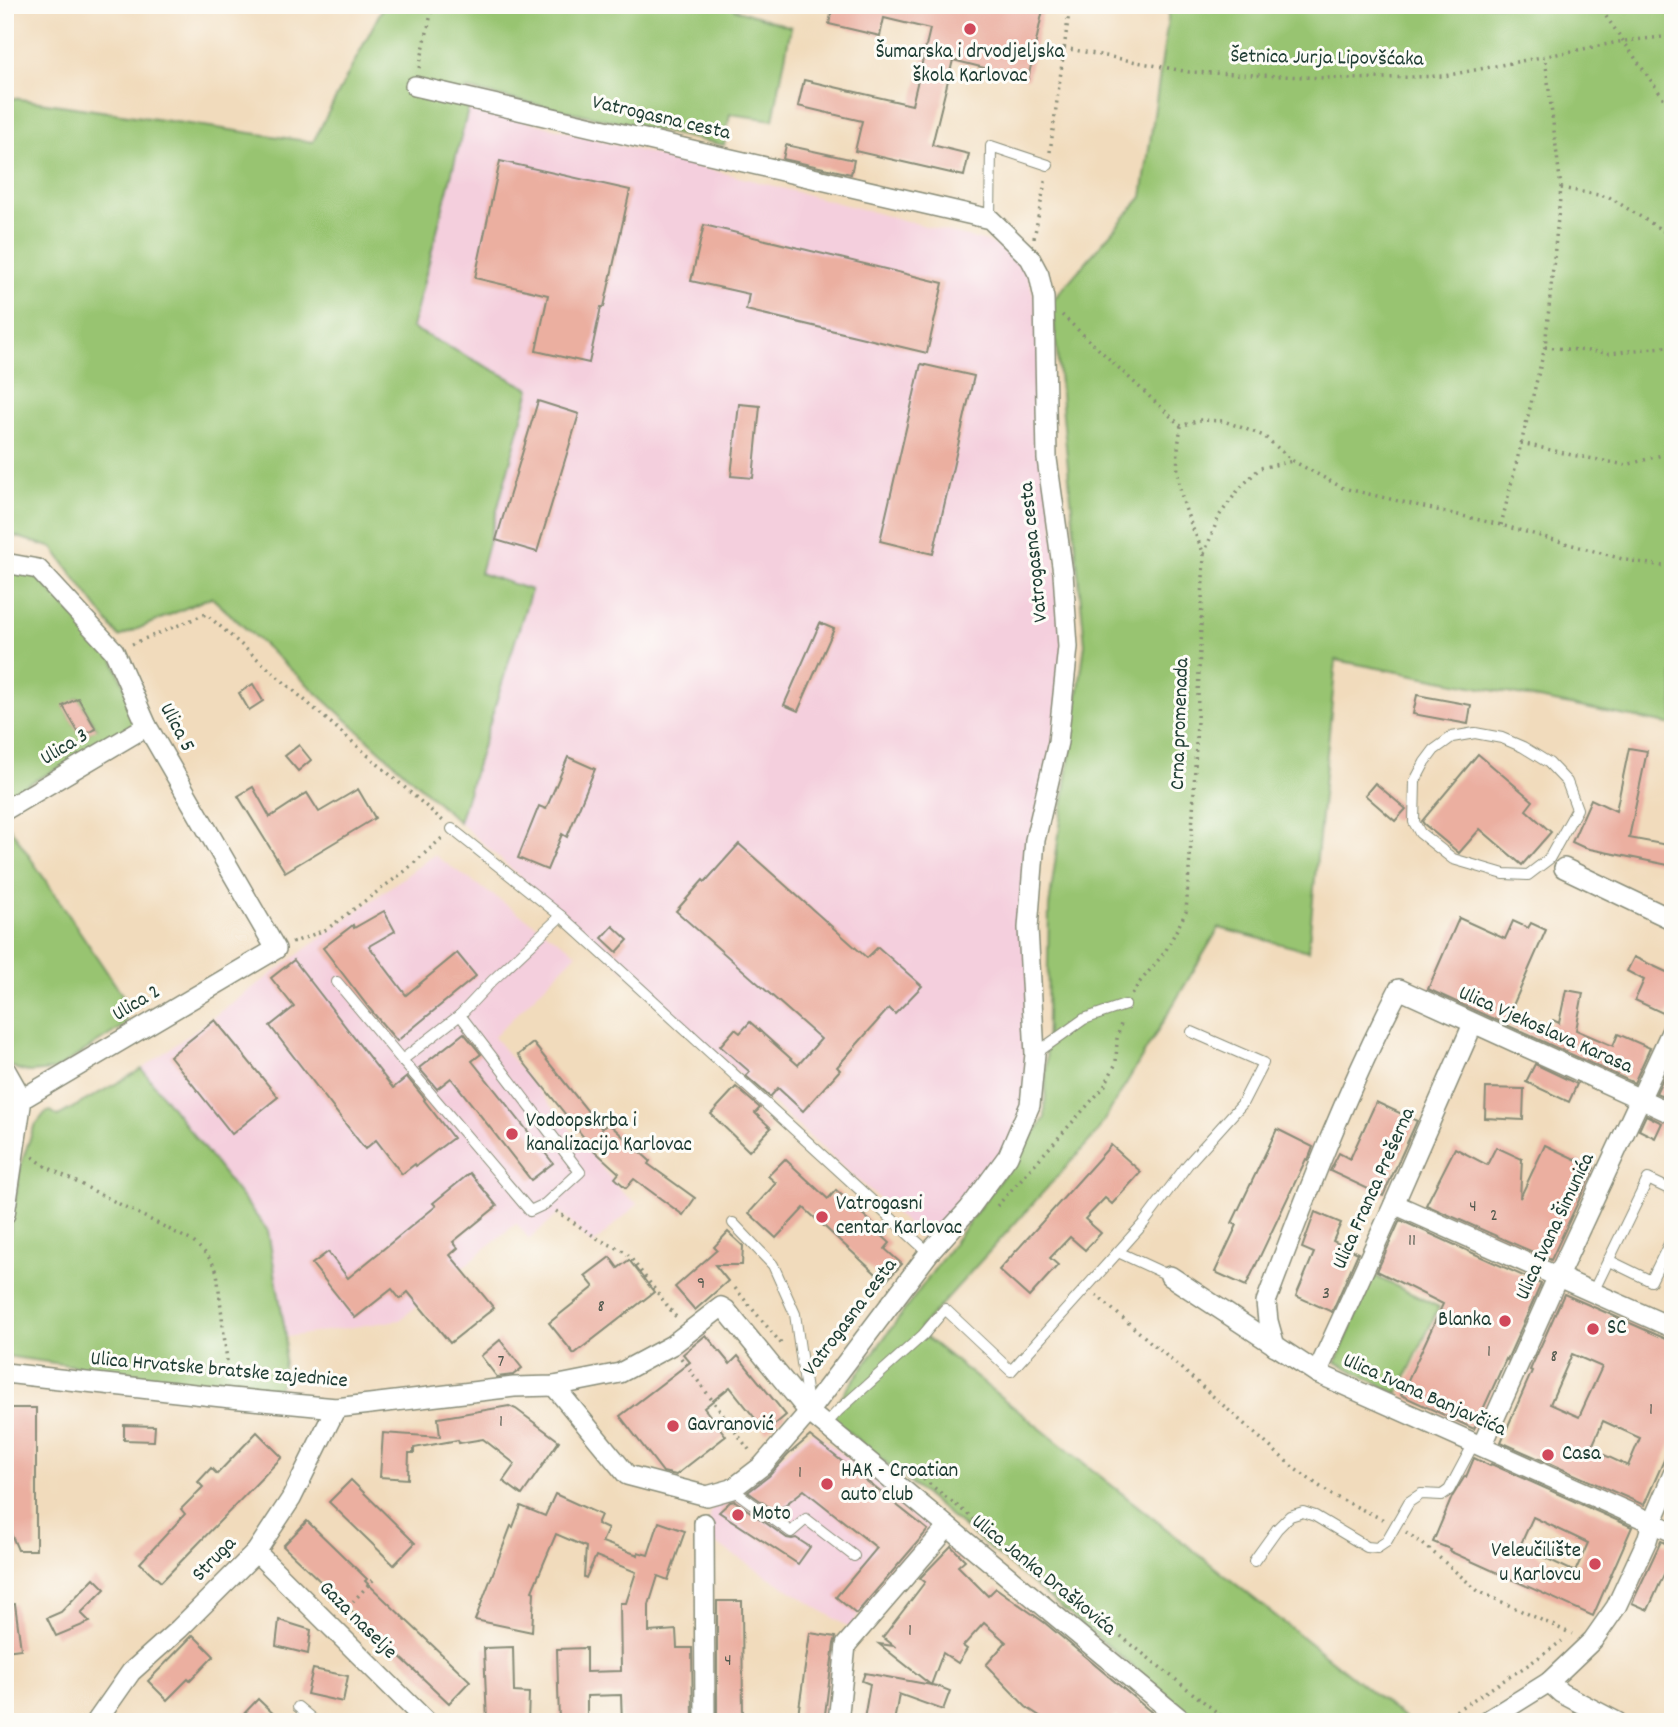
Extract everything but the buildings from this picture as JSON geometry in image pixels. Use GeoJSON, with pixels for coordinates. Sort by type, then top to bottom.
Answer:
{"type":"FeatureCollection","features":[{"type":"Feature","properties":{"kind":"street","name":"Vatrogasna cesta"},"geometry":{"type":"LineString","coordinates":[[415,86],[990,219],[1030,258],[1039,275],[1044,298],[1047,459],[1063,573],[1068,647],[1058,742],[1035,840],[1028,928],[1035,1055],[1030,1104],[1008,1156],[969,1209],[929,1253],[809,1412],[762,1466],[732,1489]]}},
{"type":"Feature","properties":{"kind":"street","name":"Ulica 5"},"geometry":{"type":"LineString","coordinates":[[5,563],[38,569],[114,651],[147,726],[276,949]]}},
{"type":"Feature","properties":{"kind":"street","name":"Ulica 3"},"geometry":{"type":"LineString","coordinates":[[5,810],[147,726]]}},
{"type":"Feature","properties":{"kind":"street"},"geometry":{"type":"LineString","coordinates":[[1556,863],[1673,920]]}},
{"type":"Feature","properties":{"kind":"street","name":"Ulica 2"},"geometry":{"type":"LineString","coordinates":[[22,1099],[276,949]]}},
{"type":"Feature","properties":{"kind":"street","name":"Ulica Vjekoslava Karasa"},"geometry":{"type":"LineString","coordinates":[[1275,1346],[1266,1302],[1345,1106],[1377,1031],[1399,989],[1673,1114]]}},
{"type":"Feature","properties":{"kind":"street","name":"Ulica Franca Prešerna"},"geometry":{"type":"LineString","coordinates":[[1317,1373],[1473,1024]]}},
{"type":"Feature","properties":{"kind":"street","name":"Ulica Ivana Šimunića"},"geometry":{"type":"LineString","coordinates":[[1478,1444],[1673,1028]]}},
{"type":"Feature","properties":{"kind":"street"},"geometry":{"type":"LineString","coordinates":[[5,1069],[22,1099],[5,1214]]}},
{"type":"Feature","properties":{"kind":"street"},"geometry":{"type":"LineString","coordinates":[[1394,1205],[1673,1328]]}},
{"type":"Feature","properties":{"kind":"street","name":"Ulica Ivana Banjavčića"},"geometry":{"type":"LineString","coordinates":[[1170,1276],[1317,1373],[1673,1532]]}},
{"type":"Feature","properties":{"kind":"street","name":"Ulica Janka Draškovića"},"geometry":{"type":"LineString","coordinates":[[688,1333],[721,1307],[726,1310],[809,1412],[1184,1722]]}},
{"type":"Feature","properties":{"kind":"street","name":"Ulica Hrvatske bratske zajednice"},"geometry":{"type":"LineString","coordinates":[[5,1373],[336,1408],[514,1387],[554,1386],[620,1373],[672,1345],[688,1333]]}},
{"type":"Feature","properties":{"kind":"street"},"geometry":{"type":"LineString","coordinates":[[554,1386],[627,1475],[706,1496],[732,1489]]}},
{"type":"Feature","properties":{"kind":"street","name":"Struga"},"geometry":{"type":"LineString","coordinates":[[96,1722],[131,1672],[179,1629],[256,1552],[291,1499],[336,1408]]}},
{"type":"Feature","properties":{"kind":"street"},"geometry":{"type":"LineString","coordinates":[[1485,1722],[1549,1682],[1593,1640],[1616,1607],[1647,1539],[1670,1466]]}},
{"type":"Feature","properties":{"kind":"street"},"geometry":{"type":"LineString","coordinates":[[704,1523],[705,1722]]}},
{"type":"Feature","properties":{"kind":"street"},"geometry":{"type":"LineString","coordinates":[[838,1722],[846,1645],[947,1528]]}},
{"type":"Feature","properties":{"kind":"street","name":"Gaza naselje"},"geometry":{"type":"LineString","coordinates":[[256,1552],[427,1722]]}},
{"type":"Feature","properties":{"kind":"street"},"geometry":{"type":"LineString","coordinates":[[1549,1682],[1561,1693],[1617,1722]]}},
{"type":"Feature","properties":{"kind":"lane"},"geometry":{"type":"LineString","coordinates":[[990,219],[991,146],[1048,165]]}},
{"type":"Feature","properties":{"kind":"lane"},"geometry":{"type":"LineString","coordinates":[[1475,733],[1502,738],[1549,763],[1567,782],[1577,809],[1556,863],[1528,875],[1504,874],[1453,859],[1420,833],[1414,822],[1415,781],[1424,762],[1434,750],[1452,737],[1475,733]]}},
{"type":"Feature","properties":{"kind":"lane"},"geometry":{"type":"LineString","coordinates":[[452,829],[561,916],[929,1253]]}},
{"type":"Feature","properties":{"kind":"lane"},"geometry":{"type":"LineString","coordinates":[[402,1060],[460,1015],[561,916]]}},
{"type":"Feature","properties":{"kind":"lane"},"geometry":{"type":"LineString","coordinates":[[337,982],[530,1211],[545,1204],[580,1172],[460,1015]]}},
{"type":"Feature","properties":{"kind":"lane"},"geometry":{"type":"LineString","coordinates":[[1035,1055],[1084,1019],[1125,1005]]}},
{"type":"Feature","properties":{"kind":"lane"},"geometry":{"type":"LineString","coordinates":[[825,1425],[838,1410],[923,1335],[946,1309],[1011,1371],[1143,1224],[1188,1164],[1242,1104],[1263,1063],[1192,1032]]}},
{"type":"Feature","properties":{"kind":"lane"},"geometry":{"type":"LineString","coordinates":[[1593,1292],[1648,1179],[1673,1191]]}},
{"type":"Feature","properties":{"kind":"lane"},"geometry":{"type":"LineString","coordinates":[[733,1223],[773,1265],[795,1314],[809,1412]]}},
{"type":"Feature","properties":{"kind":"lane"},"geometry":{"type":"LineString","coordinates":[[1608,1260],[1651,1281],[1673,1236]]}},
{"type":"Feature","properties":{"kind":"lane"},"geometry":{"type":"LineString","coordinates":[[1118,1252],[1170,1276]]}},
{"type":"Feature","properties":{"kind":"lane"},"geometry":{"type":"LineString","coordinates":[[1254,1561],[1290,1516],[1303,1512],[1315,1516],[1367,1547],[1377,1548],[1386,1542],[1409,1502],[1421,1494],[1442,1495],[1449,1490],[1478,1444]]}},
{"type":"Feature","properties":{"kind":"lane"},"geometry":{"type":"LineString","coordinates":[[732,1489],[791,1532],[806,1519],[854,1556]]}},
{"type":"Feature","properties":{"kind":"lane"},"geometry":{"type":"LineString","coordinates":[[298,1707],[316,1722]]}},
{"type":"Feature","properties":{"kind":"path"},"geometry":{"type":"LineString","coordinates":[[415,86],[433,5]]}},
{"type":"Feature","properties":{"kind":"path"},"geometry":{"type":"LineString","coordinates":[[1030,258],[1048,165],[1070,5]]}},
{"type":"Feature","properties":{"kind":"path"},"geometry":{"type":"LineString","coordinates":[[1598,5],[1673,112]]}},
{"type":"Feature","properties":{"kind":"path","name":"Šetnica Jurja Lipovšćaka"},"geometry":{"type":"LineString","coordinates":[[1064,48],[1189,72],[1351,79],[1444,76],[1624,41],[1673,36]]}},
{"type":"Feature","properties":{"kind":"path"},"geometry":{"type":"LineString","coordinates":[[1501,525],[1545,346],[1561,188],[1545,57]]}},
{"type":"Feature","properties":{"kind":"path"},"geometry":{"type":"LineString","coordinates":[[1561,188],[1609,197],[1673,237]]}},
{"type":"Feature","properties":{"kind":"path"},"geometry":{"type":"LineString","coordinates":[[1044,298],[1181,426],[1199,420],[1224,421],[1264,436],[1293,461],[1343,488],[1501,525],[1626,560],[1669,567],[1673,565]]}},
{"type":"Feature","properties":{"kind":"path"},"geometry":{"type":"LineString","coordinates":[[1545,346],[1609,353],[1673,346]]}},
{"type":"Feature","properties":{"kind":"path","name":"Crna promenada"},"geometry":{"type":"LineString","coordinates":[[995,1208],[1104,1087],[1116,1063],[1117,1038],[1125,1005],[1165,951],[1186,912],[1205,554],[1189,517],[1179,482],[1177,452],[1181,426]]}},
{"type":"Feature","properties":{"kind":"path"},"geometry":{"type":"LineString","coordinates":[[1520,443],[1572,456],[1626,465],[1673,452]]}},
{"type":"Feature","properties":{"kind":"path"},"geometry":{"type":"LineString","coordinates":[[1205,554],[1219,516],[1239,489],[1260,468],[1293,461]]}},
{"type":"Feature","properties":{"kind":"path"},"geometry":{"type":"LineString","coordinates":[[114,651],[206,614],[452,829],[405,871],[327,929],[276,949]]}},
{"type":"Feature","properties":{"kind":"path"},"geometry":{"type":"LineString","coordinates":[[16,1143],[46,1166],[192,1241],[204,1251],[216,1272],[231,1398]]}},
{"type":"Feature","properties":{"kind":"path"},"geometry":{"type":"LineString","coordinates":[[545,1204],[600,1240],[626,1252],[688,1333]]}},
{"type":"Feature","properties":{"kind":"path"},"geometry":{"type":"LineString","coordinates":[[1087,1287],[1295,1469],[1332,1495],[1395,1525],[1427,1547],[1478,1591],[1572,1634],[1438,1722]]}},
{"type":"Feature","properties":{"kind":"path"},"geometry":{"type":"LineString","coordinates":[[735,1288],[803,1369]]}},
{"type":"Feature","properties":{"kind":"path"},"geometry":{"type":"LineString","coordinates":[[672,1345],[762,1466]]}},
{"type":"Feature","properties":{"kind":"path"},"geometry":{"type":"LineString","coordinates":[[1670,1466],[1673,1446]]}},
{"type":"Feature","properties":{"kind":"path"},"geometry":{"type":"LineString","coordinates":[[903,1463],[1229,1722]]}},
{"type":"Feature","properties":{"kind":"path"},"geometry":{"type":"LineString","coordinates":[[330,1626],[376,1578]]}},
{"type":"Feature","properties":{"kind":"shaded area"},"geometry":{"type":"Polygon","coordinates":[[[469,106],[994,244],[1024,264],[1036,302],[1063,650],[1053,742],[1029,845],[1030,1055],[1026,1102],[1003,1156],[928,1243],[459,822],[531,591],[480,573],[530,389],[412,329],[469,106]]]}},
{"type":"Feature","properties":{"kind":"shaded area"},"geometry":{"type":"Polygon","coordinates":[[[434,855],[577,953],[494,1037],[623,1193],[638,1204],[592,1245],[561,1212],[529,1239],[516,1223],[400,1320],[286,1337],[268,1231],[142,1069],[434,855]]]}},
{"type":"Feature","properties":{"kind":"shaded area"},"geometry":{"type":"Polygon","coordinates":[[[813,1431],[932,1525],[858,1615],[851,1629],[707,1538],[711,1510],[813,1431]]]}},
{"type":"Feature","properties":{"kind":"green space"},"geometry":{"type":"Polygon","coordinates":[[[384,5],[734,5],[734,9],[791,27],[773,120],[730,114],[724,145],[465,89],[469,106],[412,328],[530,389],[480,573],[531,590],[459,822],[211,597],[119,637],[53,548],[5,533],[5,97],[313,142],[384,5]]]}},
{"type":"Feature","properties":{"kind":"green space"},"geometry":{"type":"Polygon","coordinates":[[[1170,5],[1673,5],[1673,725],[1336,660],[1308,951],[1219,928],[1096,1134],[920,1328],[928,1339],[1409,1722],[1200,1722],[828,1415],[1045,1118],[1049,907],[1085,644],[1052,301],[1142,197],[1170,5]]]}},
{"type":"Feature","properties":{"kind":"green space"},"geometry":{"type":"Polygon","coordinates":[[[5,569],[36,576],[111,654],[138,719],[131,731],[5,796],[5,569]],[[78,698],[64,707],[82,737],[96,728],[78,698]]]}},
{"type":"Feature","properties":{"kind":"green space"},"geometry":{"type":"Polygon","coordinates":[[[5,820],[127,1002],[125,1025],[55,1070],[19,1070],[5,1060],[5,820]]]}},
{"type":"Feature","properties":{"kind":"green space"},"geometry":{"type":"Polygon","coordinates":[[[142,1069],[268,1231],[286,1337],[282,1381],[277,1390],[270,1394],[5,1356],[5,1265],[21,1164],[34,1127],[45,1113],[51,1111],[58,1116],[142,1069]]]}},
{"type":"Feature","properties":{"kind":"green space"},"geometry":{"type":"Polygon","coordinates":[[[1373,1275],[1439,1307],[1398,1394],[1336,1362],[1373,1275]]]}},
{"type":"Feature","properties":{"kind":"place","name":"Šumarska i drvodjeljska škola Karlovac"},"geometry":{"type":"Point","coordinates":[970,29]}},
{"type":"Feature","properties":{"kind":"place","name":"Vodoopskrba i kanalizacija Karlovac"},"geometry":{"type":"Point","coordinates":[512,1134]}},
{"type":"Feature","properties":{"kind":"place","name":"Vatrogasni centar Karlovac"},"geometry":{"type":"Point","coordinates":[822,1217]}},
{"type":"Feature","properties":{"kind":"place","name":"Blanka"},"geometry":{"type":"Point","coordinates":[1505,1321]}},
{"type":"Feature","properties":{"kind":"place","name":"SC"},"geometry":{"type":"Point","coordinates":[1593,1329]}},
{"type":"Feature","properties":{"kind":"place","name":"Gavranović"},"geometry":{"type":"Point","coordinates":[673,1426]}},
{"type":"Feature","properties":{"kind":"place","name":"Casa"},"geometry":{"type":"Point","coordinates":[1548,1455]}},
{"type":"Feature","properties":{"kind":"place","name":"HAK - Croatian auto club"},"geometry":{"type":"Point","coordinates":[827,1484]}},
{"type":"Feature","properties":{"kind":"place","name":"Moto"},"geometry":{"type":"Point","coordinates":[738,1515]}},
{"type":"Feature","properties":{"kind":"place","name":"Veleučilište u Karlovcu"},"geometry":{"type":"Point","coordinates":[1595,1564]}}]}
